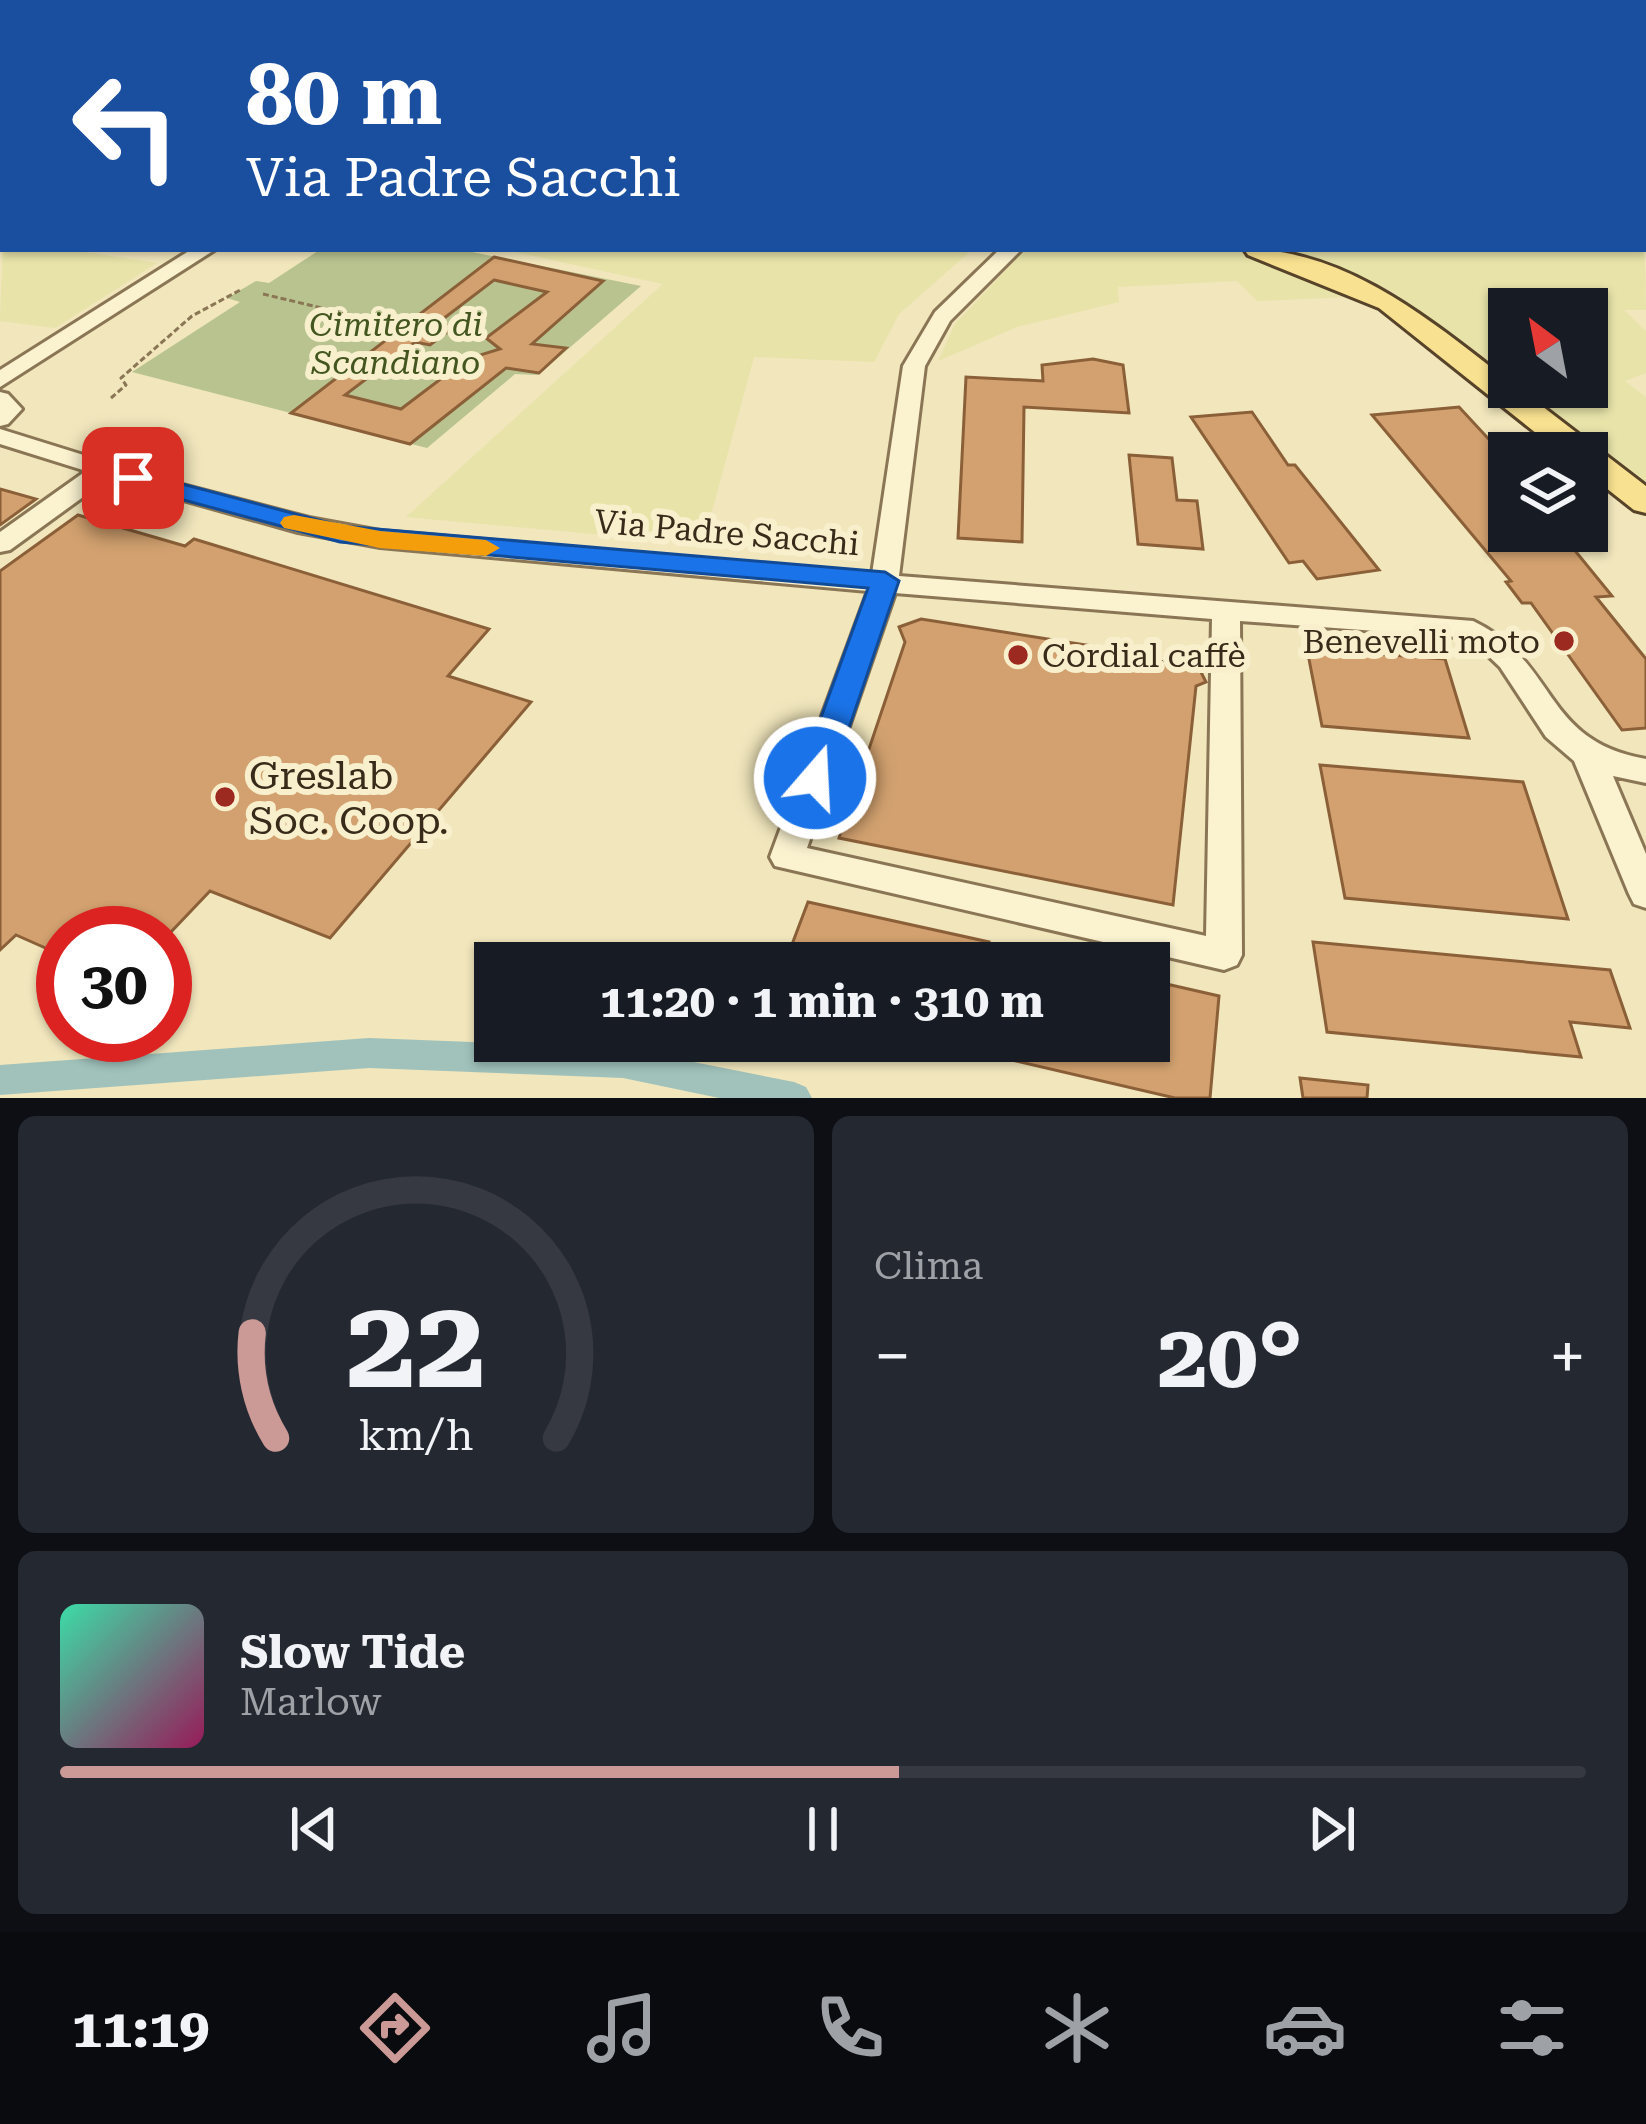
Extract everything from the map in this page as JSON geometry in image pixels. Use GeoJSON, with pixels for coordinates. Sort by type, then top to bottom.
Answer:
{"type":"FeatureCollection","features":[{"type":"Feature","properties":{"kind":"main road"},"geometry":{"type":"LineString","coordinates":[[1264,252],[1389,302],[1556,432]]}},
{"type":"Feature","properties":{"kind":"main road"},"geometry":{"type":"LineString","coordinates":[[1608,473],[1646,503]]}},
{"type":"Feature","properties":{"kind":"street"},"geometry":{"type":"LineString","coordinates":[[5,408],[202,252]]}},
{"type":"Feature","properties":{"kind":"street"},"geometry":{"type":"LineString","coordinates":[[1009,252],[933,327],[921,346],[885,581],[788,857],[1224,955],[1226,613]]}},
{"type":"Feature","properties":{"kind":"street","name":"Via Padre Sacchi"},"geometry":{"type":"LineString","coordinates":[[5,408],[104,470],[340,534],[1226,613],[1463,628],[1493,639],[1566,744],[1590,761]]}},
{"type":"Feature","properties":{"kind":"street"},"geometry":{"type":"LineString","coordinates":[[0,544],[104,470]]}},
{"type":"Feature","properties":{"kind":"street"},"geometry":{"type":"LineString","coordinates":[[1590,761],[1616,770],[1646,771]]}},
{"type":"Feature","properties":{"kind":"street"},"geometry":{"type":"LineString","coordinates":[[1590,761],[1646,894]]}},
{"type":"Feature","properties":{"kind":"path"},"geometry":{"type":"LineString","coordinates":[[111,398],[127,385],[121,379],[170,332],[214,298],[242,289]]}},
{"type":"Feature","properties":{"kind":"path"},"geometry":{"type":"LineString","coordinates":[[263,294],[388,324]]}},
{"type":"Feature","properties":{"kind":"shaded area"},"geometry":{"type":"Polygon","coordinates":[[[3,252],[86,252],[157,263],[55,328],[0,321],[3,252]]]}},
{"type":"Feature","properties":{"kind":"shaded area"},"geometry":{"type":"Polygon","coordinates":[[[515,252],[970,252],[899,314],[874,362],[754,357],[703,544],[406,517],[663,284],[515,252]]]}},
{"type":"Feature","properties":{"kind":"shaded area"},"geometry":{"type":"Polygon","coordinates":[[[1023,252],[1249,252],[1368,296],[1257,301],[1237,281],[1118,287],[1119,302],[1017,327],[938,361],[955,324],[1023,252]]]}},
{"type":"Feature","properties":{"kind":"shaded area"},"geometry":{"type":"Polygon","coordinates":[[[1284,252],[1645,252],[1646,310],[1624,310],[1646,331],[1646,373],[1625,381],[1646,397],[1646,484],[1608,455],[1608,432],[1578,432],[1547,408],[1608,408],[1608,288],[1488,288],[1488,363],[1392,291],[1284,252]]]}},
{"type":"Feature","properties":{"kind":"green space","name":"Cimitero di Scandiano"},"geometry":{"type":"Polygon","coordinates":[[[316,252],[472,252],[641,286],[538,375],[515,374],[427,448],[132,372],[240,302],[227,298],[256,281],[269,283],[316,252]]]}},
{"type":"Feature","properties":{"kind":"building"},"geometry":{"type":"Polygon","coordinates":[[[494,257],[603,281],[532,344],[566,348],[539,373],[506,368],[410,444],[291,413],[494,257]],[[494,280],[439,322],[454,327],[430,345],[415,342],[345,395],[401,409],[467,359],[500,349],[486,338],[547,292],[494,280]]]}},
{"type":"Feature","properties":{"kind":"building"},"geometry":{"type":"Polygon","coordinates":[[[1093,359],[1123,365],[1129,413],[1024,407],[1022,542],[958,538],[966,377],[1043,381],[1042,365],[1093,359]]]}},
{"type":"Feature","properties":{"kind":"building"},"geometry":{"type":"Polygon","coordinates":[[[1459,407],[1488,438],[1488,552],[1576,552],[1612,596],[1596,597],[1646,659],[1646,728],[1622,730],[1531,603],[1522,603],[1506,582],[1511,581],[1372,415],[1459,407]]]}},
{"type":"Feature","properties":{"kind":"building"},"geometry":{"type":"Polygon","coordinates":[[[1252,412],[1288,465],[1295,465],[1379,570],[1317,579],[1303,561],[1289,563],[1191,417],[1252,412]]]}},
{"type":"Feature","properties":{"kind":"building"},"geometry":{"type":"Polygon","coordinates":[[[1129,455],[1172,458],[1177,500],[1197,501],[1203,549],[1138,544],[1129,455]]]}},
{"type":"Feature","properties":{"kind":"building"},"geometry":{"type":"Polygon","coordinates":[[[0,489],[36,499],[0,525],[0,489]]]}},
{"type":"Feature","properties":{"kind":"building","name":"Greslab Soc. Coop."},"geometry":{"type":"Polygon","coordinates":[[[78,515],[185,546],[194,539],[489,629],[448,676],[531,702],[330,938],[210,891],[192,910],[192,906],[36,906],[36,944],[16,935],[0,950],[0,571],[78,515]]]}},
{"type":"Feature","properties":{"kind":"building"},"geometry":{"type":"Polygon","coordinates":[[[921,619],[1092,646],[1200,670],[1206,682],[1196,686],[1173,905],[839,838],[905,642],[899,627],[921,619]]]}},
{"type":"Feature","properties":{"kind":"building"},"geometry":{"type":"Polygon","coordinates":[[[1307,649],[1445,659],[1469,738],[1322,726],[1307,649]]]}},
{"type":"Feature","properties":{"kind":"building"},"geometry":{"type":"Polygon","coordinates":[[[1320,765],[1523,782],[1568,919],[1345,898],[1320,765]]]}},
{"type":"Feature","properties":{"kind":"building"},"geometry":{"type":"Polygon","coordinates":[[[808,902],[989,942],[793,942],[808,902]]]}},
{"type":"Feature","properties":{"kind":"building"},"geometry":{"type":"Polygon","coordinates":[[[1313,942],[1610,970],[1630,1028],[1570,1022],[1581,1057],[1327,1032],[1313,942]]]}},
{"type":"Feature","properties":{"kind":"building"},"geometry":{"type":"Polygon","coordinates":[[[1170,985],[1219,996],[1210,1098],[1175,1098],[1020,1062],[1170,1062],[1170,985]]]}},
{"type":"Feature","properties":{"kind":"building"},"geometry":{"type":"Polygon","coordinates":[[[1300,1078],[1368,1085],[1367,1098],[1303,1098],[1300,1078]]]}},
{"type":"Feature","properties":{"kind":"waterway"},"geometry":{"type":"LineString","coordinates":[[0,1080],[369,1053],[623,1063],[794,1098]]}},
{"type":"Feature","properties":{"kind":"slow traffic"},"geometry":{"type":"LineString","coordinates":[[294,523],[340,534],[486,548]]}},
{"type":"Feature","properties":{"kind":"place","name":"Benevelli moto"},"geometry":{"type":"Point","coordinates":[1564,641]}},
{"type":"Feature","properties":{"kind":"place","name":"Cordial caffè"},"geometry":{"type":"Point","coordinates":[1018,655]}},
{"type":"Feature","properties":{"kind":"place","name":"Greslab Soc. Coop."},"geometry":{"type":"Point","coordinates":[225,797]}},
{"type":"Feature","properties":{"kind":"route"},"geometry":{"type":"LineString","coordinates":[[133,478],[340,534],[885,581],[815,778]]}}]}
